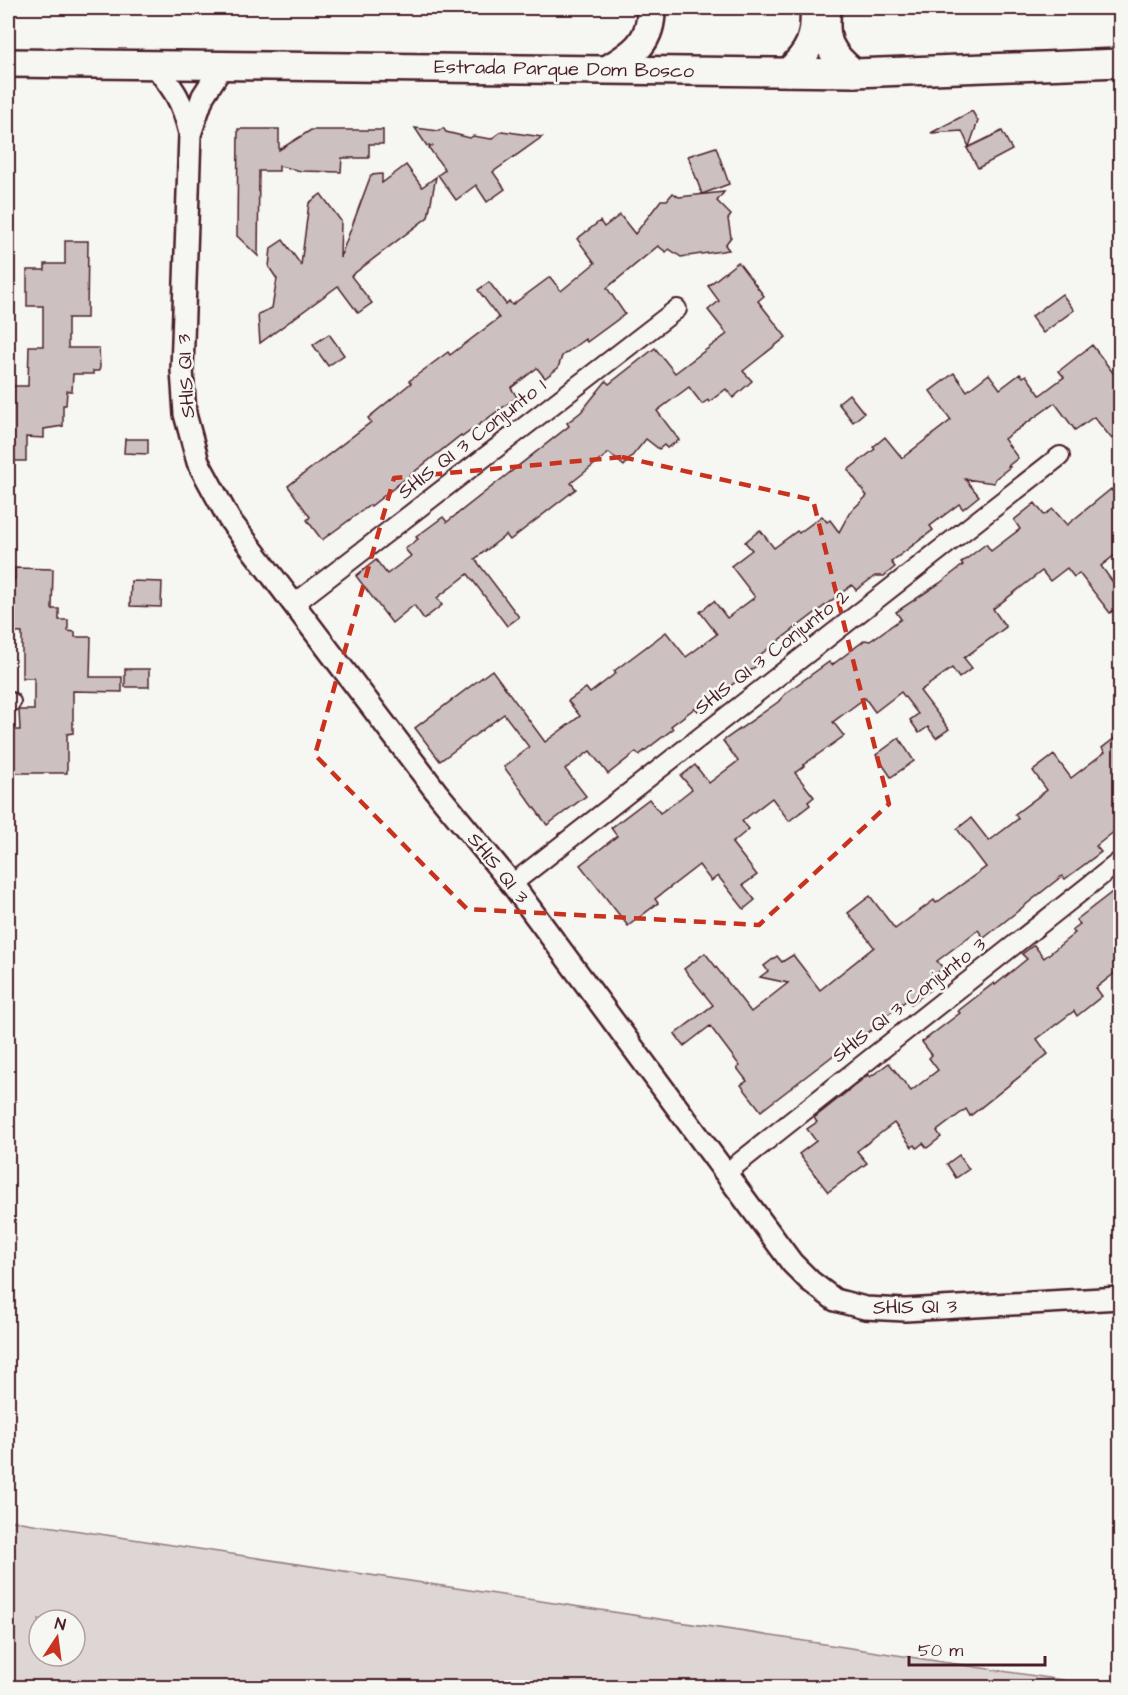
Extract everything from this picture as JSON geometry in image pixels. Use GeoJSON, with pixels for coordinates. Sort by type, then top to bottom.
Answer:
{"type":"FeatureCollection","features":[{"type":"Feature","properties":{"kind":"main road"},"geometry":{"type":"LineString","coordinates":[[608,69],[629,56],[645,41],[651,21],[651,8]]}},
{"type":"Feature","properties":{"kind":"main road"},"geometry":{"type":"LineString","coordinates":[[788,72],[801,61],[809,49],[815,24],[814,8]]}},
{"type":"Feature","properties":{"kind":"main road"},"geometry":{"type":"LineString","coordinates":[[827,8],[824,28],[831,48],[838,60],[854,73]]}},
{"type":"Feature","properties":{"kind":"main road","name":"Estrada Parque Dom Bosco"},"geometry":{"type":"LineString","coordinates":[[8,63],[854,73],[1120,63]]}},
{"type":"Feature","properties":{"kind":"street","name":"SHIS QI 3"},"geometry":{"type":"LineString","coordinates":[[154,64],[183,107],[190,134],[182,370],[185,414],[198,462],[229,519],[438,794],[512,884],[792,1263],[810,1281],[835,1300],[865,1308],[905,1310],[1120,1298]]}},
{"type":"Feature","properties":{"kind":"street","name":"SHIS QI 3"},"geometry":{"type":"LineString","coordinates":[[190,134],[203,96],[223,65]]}},
{"type":"Feature","properties":{"kind":"street","name":"SHIS QI 3 Conjunto 1"},"geometry":{"type":"LineString","coordinates":[[294,604],[677,309]]}},
{"type":"Feature","properties":{"kind":"street","name":"SHIS QI 3 Conjunto 2"},"geometry":{"type":"LineString","coordinates":[[512,884],[1060,456]]}},
{"type":"Feature","properties":{"kind":"street","name":"SHIS QI 3 Conjunto 3"},"geometry":{"type":"LineString","coordinates":[[726,1173],[1120,861]]}},
{"type":"Feature","properties":{"kind":"highlighted area"},"geometry":{"type":"Polygon","coordinates":[[[622,457],[813,500],[889,804],[759,925],[467,909],[315,755],[394,478],[622,457]]]}},
{"type":"Feature","properties":{"kind":"shaded area"},"geometry":{"type":"Polygon","coordinates":[[[8,1520],[1108,1687],[8,1687],[8,1520]]]}},
{"type":"Feature","properties":{"kind":"building"},"geometry":{"type":"Polygon","coordinates":[[[972,111],[978,121],[969,147],[962,131],[931,133],[972,111]]]}},
{"type":"Feature","properties":{"kind":"building"},"geometry":{"type":"Polygon","coordinates":[[[415,128],[439,131],[443,128],[446,132],[470,138],[473,136],[491,139],[502,131],[542,137],[493,172],[505,189],[487,202],[476,185],[456,200],[438,175],[445,170],[429,148],[432,146],[427,146],[415,128]]]}},
{"type":"Feature","properties":{"kind":"building"},"geometry":{"type":"Polygon","coordinates":[[[238,129],[279,129],[279,150],[311,130],[383,130],[383,144],[369,144],[369,158],[342,158],[341,172],[301,171],[279,166],[279,171],[259,171],[258,256],[237,236],[238,129]]]}},
{"type":"Feature","properties":{"kind":"building"},"geometry":{"type":"Polygon","coordinates":[[[1002,131],[1012,150],[978,168],[967,148],[1002,131]]]}},
{"type":"Feature","properties":{"kind":"building"},"geometry":{"type":"Polygon","coordinates":[[[716,147],[729,184],[702,194],[688,156],[716,147]]]}},
{"type":"Feature","properties":{"kind":"building"},"geometry":{"type":"Polygon","coordinates":[[[406,165],[422,187],[436,177],[428,217],[351,276],[372,303],[358,313],[338,286],[260,343],[258,314],[272,308],[277,279],[269,267],[271,248],[283,240],[301,265],[309,203],[321,194],[341,221],[340,258],[371,175],[382,174],[382,183],[406,165]]]}},
{"type":"Feature","properties":{"kind":"building"},"geometry":{"type":"Polygon","coordinates":[[[724,192],[717,201],[731,215],[728,219],[731,237],[725,245],[729,250],[681,257],[669,249],[666,252],[658,246],[607,288],[625,314],[587,342],[585,339],[562,356],[558,368],[545,378],[537,368],[511,388],[517,397],[462,437],[461,435],[371,506],[322,540],[307,520],[310,517],[288,486],[371,422],[368,418],[411,383],[409,381],[448,352],[450,355],[499,318],[478,290],[489,282],[506,304],[509,301],[512,305],[550,277],[561,291],[595,263],[577,239],[600,221],[604,227],[620,215],[635,234],[661,200],[667,200],[673,193],[679,197],[724,192]]]}},
{"type":"Feature","properties":{"kind":"building"},"geometry":{"type":"Polygon","coordinates":[[[65,241],[88,241],[87,318],[68,318],[68,348],[99,348],[99,371],[93,371],[93,374],[73,374],[72,391],[67,391],[66,405],[63,405],[63,426],[44,429],[44,438],[26,437],[26,461],[8,461],[8,386],[28,386],[29,346],[43,346],[43,306],[27,306],[27,270],[45,270],[45,264],[65,264],[65,241]]]}},
{"type":"Feature","properties":{"kind":"building"},"geometry":{"type":"Polygon","coordinates":[[[738,262],[764,296],[758,301],[786,337],[743,371],[752,381],[733,398],[726,389],[709,402],[708,400],[702,404],[689,387],[657,411],[679,440],[667,448],[664,445],[659,449],[646,439],[624,466],[609,453],[571,483],[576,489],[510,540],[506,535],[475,559],[519,617],[507,626],[468,574],[437,598],[442,605],[424,619],[414,605],[392,623],[356,576],[376,560],[387,574],[411,556],[405,549],[418,539],[416,537],[443,517],[447,522],[569,426],[567,423],[581,412],[606,381],[609,384],[655,348],[675,373],[727,334],[708,310],[719,301],[708,286],[738,262]]]}},
{"type":"Feature","properties":{"kind":"building"},"geometry":{"type":"Polygon","coordinates":[[[1062,294],[1074,310],[1043,333],[1031,317],[1062,294]]]}},
{"type":"Feature","properties":{"kind":"building"},"geometry":{"type":"Polygon","coordinates":[[[329,334],[344,355],[328,366],[313,345],[329,334]]]}},
{"type":"Feature","properties":{"kind":"building"},"geometry":{"type":"Polygon","coordinates":[[[1092,345],[1120,382],[1120,433],[1112,439],[1094,417],[1075,430],[1055,403],[1004,439],[1018,458],[1008,466],[1010,467],[995,479],[994,483],[965,479],[979,496],[963,509],[959,504],[930,526],[933,530],[891,562],[895,567],[884,576],[875,576],[856,590],[852,585],[756,658],[760,663],[698,711],[695,708],[671,726],[673,729],[639,755],[636,752],[608,774],[590,751],[565,769],[586,796],[547,825],[504,767],[529,747],[504,714],[440,761],[415,728],[492,670],[545,742],[580,716],[568,701],[586,688],[590,693],[616,673],[614,671],[666,632],[686,657],[717,634],[700,612],[714,601],[727,618],[755,597],[731,566],[752,550],[745,542],[760,530],[774,548],[822,516],[827,522],[830,520],[839,532],[850,512],[867,496],[848,470],[875,449],[873,447],[885,437],[902,458],[951,420],[930,391],[954,373],[967,391],[989,374],[1000,389],[1020,374],[1023,377],[1026,375],[1040,395],[1064,377],[1059,371],[1092,345]]]}},
{"type":"Feature","properties":{"kind":"building"},"geometry":{"type":"Polygon","coordinates":[[[849,394],[864,413],[853,422],[838,403],[849,394]]]}},
{"type":"Feature","properties":{"kind":"building"},"geometry":{"type":"Polygon","coordinates":[[[125,439],[148,439],[148,454],[124,453],[125,439]]]}},
{"type":"Feature","properties":{"kind":"building"},"geometry":{"type":"Polygon","coordinates":[[[1111,489],[1120,501],[1120,551],[1101,566],[1120,592],[1120,605],[1110,613],[1079,573],[1074,577],[1067,568],[1050,581],[1042,571],[993,609],[1006,627],[964,658],[972,668],[959,678],[952,668],[920,691],[949,729],[936,738],[928,727],[919,733],[910,720],[918,714],[901,692],[875,712],[865,698],[833,722],[844,736],[795,773],[814,797],[808,802],[810,805],[789,821],[772,798],[742,821],[749,829],[732,843],[757,875],[743,885],[755,900],[744,909],[718,876],[711,881],[699,865],[655,899],[658,903],[628,926],[580,865],[617,836],[611,828],[649,799],[660,813],[673,804],[692,789],[681,776],[695,765],[709,783],[738,761],[723,741],[829,662],[832,665],[865,640],[870,641],[901,619],[896,612],[940,583],[986,544],[991,551],[1020,529],[1014,520],[1035,503],[1044,515],[1053,509],[1067,525],[1111,489]]]}},
{"type":"Feature","properties":{"kind":"building"},"geometry":{"type":"Polygon","coordinates":[[[15,568],[53,569],[52,609],[59,609],[59,620],[68,620],[68,631],[75,632],[75,637],[91,637],[90,677],[122,677],[122,692],[73,691],[73,733],[67,734],[67,773],[12,773],[13,730],[20,730],[19,710],[34,710],[34,678],[22,678],[22,633],[8,632],[8,579],[15,579],[15,568]]]}},
{"type":"Feature","properties":{"kind":"building"},"geometry":{"type":"Polygon","coordinates":[[[131,581],[162,582],[161,607],[130,606],[131,581]]]}},
{"type":"Feature","properties":{"kind":"building"},"geometry":{"type":"Polygon","coordinates":[[[125,669],[149,669],[149,687],[125,687],[125,669]]]}},
{"type":"Feature","properties":{"kind":"building"},"geometry":{"type":"Polygon","coordinates":[[[1120,734],[1120,827],[1096,846],[1101,852],[1065,879],[1062,876],[984,938],[978,930],[937,961],[943,968],[927,981],[930,990],[911,1004],[907,1000],[872,1030],[848,1044],[761,1111],[741,1085],[747,1081],[737,1068],[740,1066],[710,1026],[684,1046],[675,1034],[713,1005],[684,969],[705,953],[751,1012],[788,983],[760,977],[768,971],[764,966],[777,956],[782,962],[793,955],[820,990],[874,947],[848,913],[870,896],[895,929],[934,900],[936,903],[986,867],[957,829],[971,818],[989,841],[1018,819],[1015,814],[1047,790],[1033,771],[1054,755],[1071,778],[1105,752],[1102,748],[1120,734]]]}},
{"type":"Feature","properties":{"kind":"building"},"geometry":{"type":"Polygon","coordinates":[[[899,738],[914,761],[891,777],[876,755],[899,738]]]}},
{"type":"Feature","properties":{"kind":"building"},"geometry":{"type":"Polygon","coordinates":[[[1120,886],[1120,969],[1096,988],[1102,996],[1077,1016],[1074,1011],[1037,1039],[1048,1054],[970,1116],[966,1109],[937,1131],[941,1137],[927,1148],[923,1143],[917,1148],[915,1145],[912,1147],[894,1123],[857,1151],[867,1163],[828,1192],[799,1154],[816,1141],[807,1129],[817,1122],[814,1118],[868,1075],[870,1077],[889,1063],[911,1091],[938,1070],[929,1058],[932,1055],[922,1042],[960,1013],[958,1011],[1027,959],[1022,954],[1034,945],[1044,958],[1075,933],[1072,930],[1080,924],[1076,920],[1120,886]]]}},
{"type":"Feature","properties":{"kind":"building"},"geometry":{"type":"Polygon","coordinates":[[[959,1155],[969,1169],[956,1178],[947,1164],[959,1155]]]}}]}
